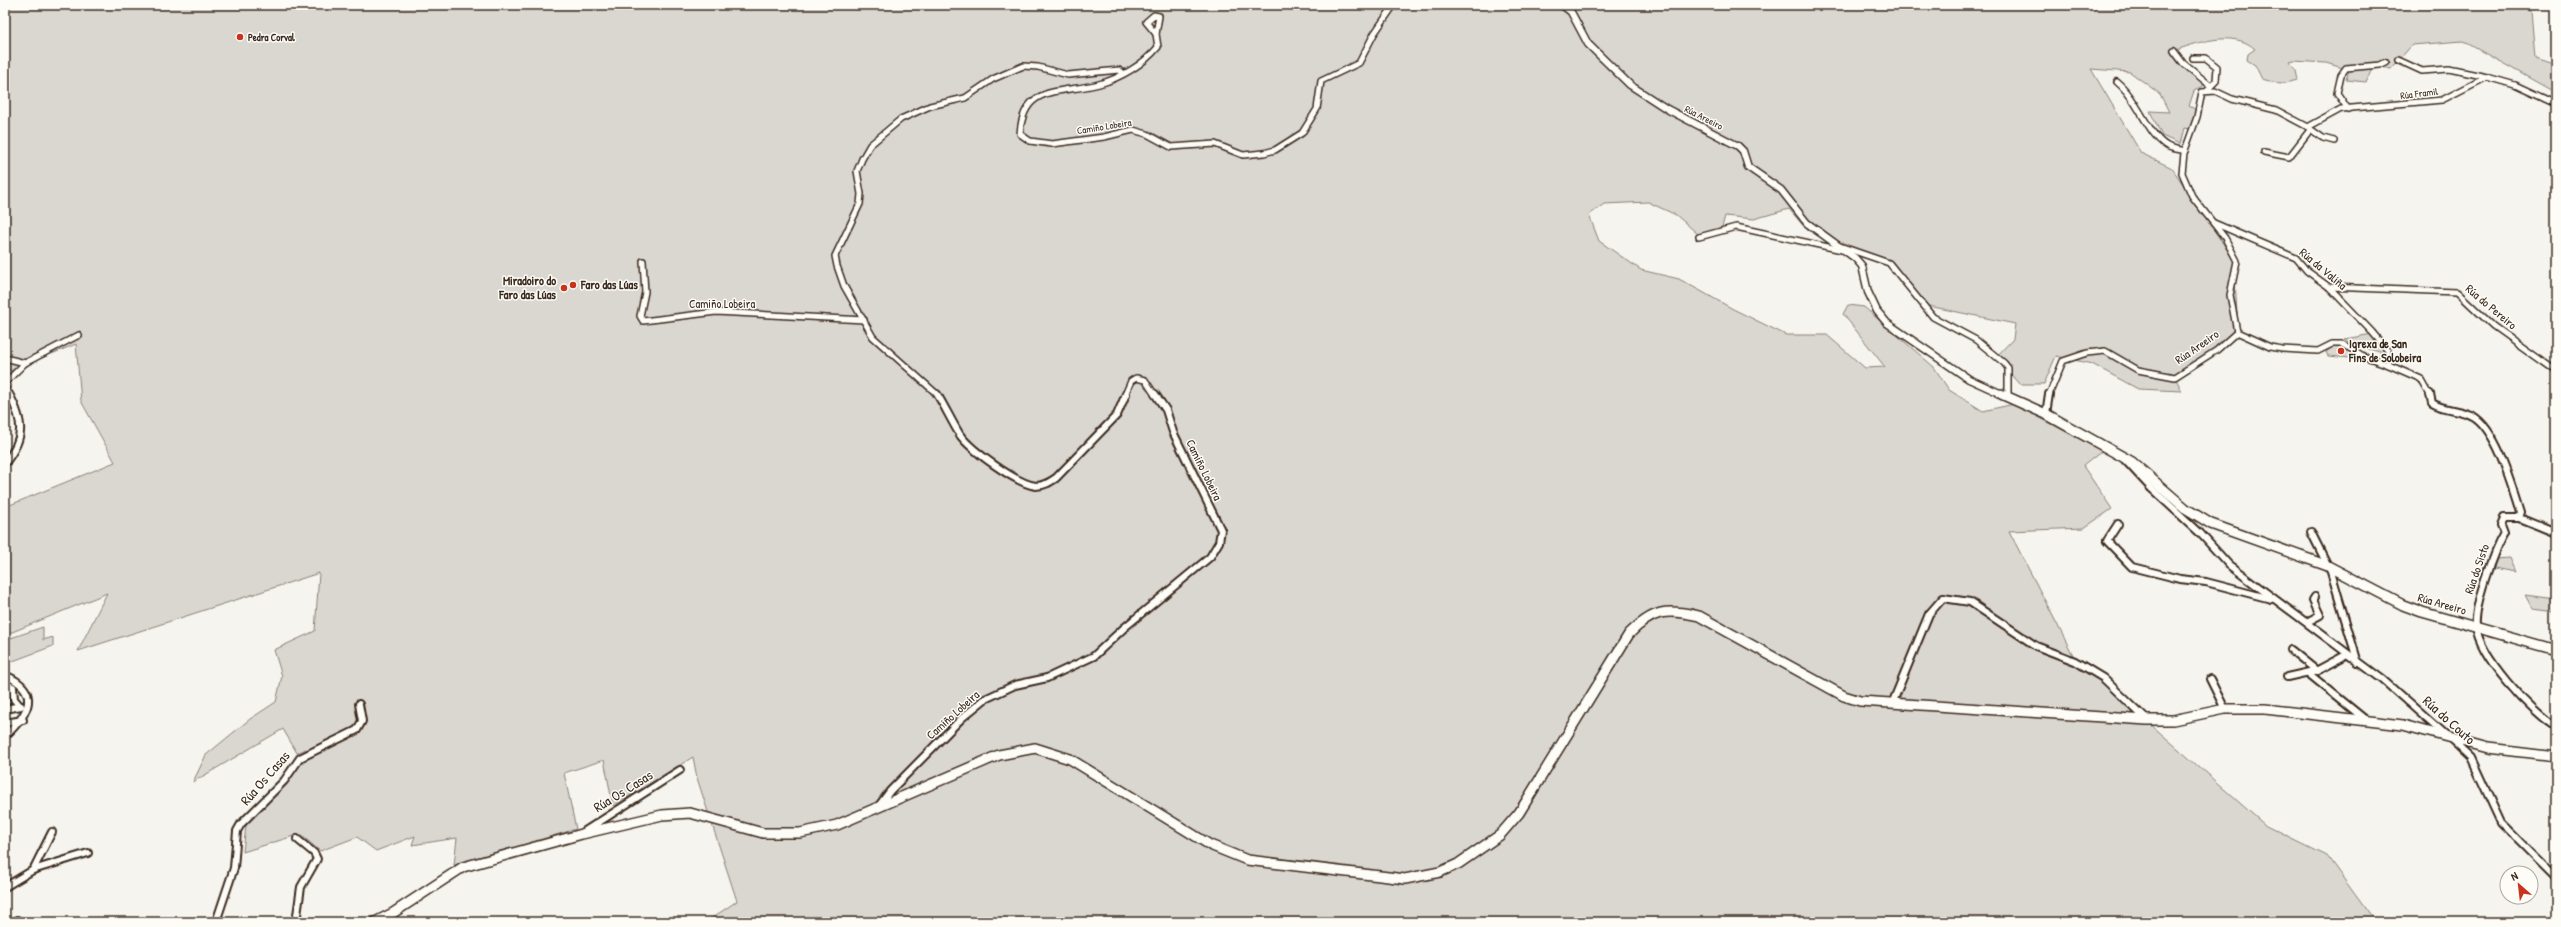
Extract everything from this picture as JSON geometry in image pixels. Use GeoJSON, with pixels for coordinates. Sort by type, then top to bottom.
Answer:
{"type":"FeatureCollection","features":[{"type":"Feature","properties":{"kind":"street","name":"Camiño Lobeira"},"geometry":{"type":"LineString","coordinates":[[1156,34],[1158,43],[1156,51],[1106,82],[1048,92],[1034,97],[1025,108],[1020,126],[1020,134],[1030,141],[1052,144],[1104,137],[1133,130],[1147,134],[1171,147],[1215,144],[1243,155],[1275,150],[1302,133],[1317,109],[1321,81],[1352,68],[1359,63],[1374,34],[1394,5]]}},
{"type":"Feature","properties":{"kind":"street","name":"Rúa Areeiro"},"geometry":{"type":"LineString","coordinates":[[1562,5],[1571,12],[1588,44],[1630,85],[1667,109],[1738,146],[1743,151],[1748,167],[1781,190],[1816,231],[1847,251],[1862,266],[1868,292],[1877,311],[1887,323],[1969,379],[2008,395],[2046,414],[2122,456],[2185,508],[2211,524],[2328,566],[2403,605],[2556,650]]}},
{"type":"Feature","properties":{"kind":"street"},"geometry":{"type":"LineString","coordinates":[[2174,50],[2183,63],[2210,88],[2232,99],[2276,110],[2323,138],[2334,141]]}},
{"type":"Feature","properties":{"kind":"street"},"geometry":{"type":"LineString","coordinates":[[2193,58],[2206,58],[2217,68],[2216,81],[2210,88]]}},
{"type":"Feature","properties":{"kind":"street","name":"Rúa Framil"},"geometry":{"type":"LineString","coordinates":[[2398,60],[2422,71],[2449,69],[2487,77],[2514,85],[2556,104]]}},
{"type":"Feature","properties":{"kind":"street"},"geometry":{"type":"LineString","coordinates":[[2348,109],[2337,93],[2341,75],[2346,68],[2380,65],[2386,62]]}},
{"type":"Feature","properties":{"kind":"street","name":"Camiño Lobeira"},"geometry":{"type":"LineString","coordinates":[[877,808],[895,786],[962,718],[985,699],[1015,685],[1046,678],[1082,663],[1106,646],[1125,627],[1210,557],[1219,542],[1221,530],[1173,432],[1166,410],[1145,380],[1136,378],[1130,381],[1117,416],[1056,478],[1045,485],[1037,486],[1023,483],[1002,471],[961,436],[937,393],[873,337],[844,286],[835,256],[860,204],[862,194],[857,171],[870,145],[884,131],[911,113],[930,106],[965,98],[993,79],[1023,66],[1038,67],[1068,75],[1118,70],[1123,72]]}},
{"type":"Feature","properties":{"kind":"street","name":"Rúa Framil"},"geometry":{"type":"LineString","coordinates":[[2264,152],[2289,157],[2309,129],[2340,109],[2442,100],[2487,77]]}},
{"type":"Feature","properties":{"kind":"street"},"geometry":{"type":"LineString","coordinates":[[2117,82],[2131,92],[2159,139],[2167,146],[2185,151]]}},
{"type":"Feature","properties":{"kind":"street","name":"Rúa da Valiña"},"geometry":{"type":"LineString","coordinates":[[2210,88],[2202,92],[2200,97],[2196,121],[2185,151],[2182,173],[2195,199],[2213,222],[2232,251],[2237,263],[2237,274],[2230,290],[2237,332]]}},
{"type":"Feature","properties":{"kind":"street","name":"Rúa da Valiña"},"geometry":{"type":"LineString","coordinates":[[2213,222],[2250,240],[2296,258],[2307,271],[2329,287],[2388,351],[2389,365]]}},
{"type":"Feature","properties":{"kind":"street"},"geometry":{"type":"LineString","coordinates":[[1699,237],[1736,228],[1847,251]]}},
{"type":"Feature","properties":{"kind":"street","name":"Rúa Areeiro"},"geometry":{"type":"LineString","coordinates":[[1837,245],[1889,263],[1906,287],[1933,317],[1961,330],[1991,350],[2008,368],[2008,395]]}},
{"type":"Feature","properties":{"kind":"street","name":"Camiño Lobeira"},"geometry":{"type":"LineString","coordinates":[[644,260],[645,292],[640,316],[643,321],[716,312],[864,320]]}},
{"type":"Feature","properties":{"kind":"street","name":"Rúa do Pereiro"},"geometry":{"type":"LineString","coordinates":[[2329,287],[2457,292],[2493,326],[2556,371]]}},
{"type":"Feature","properties":{"kind":"street","name":"Rúa Areeiro"},"geometry":{"type":"LineString","coordinates":[[2046,414],[2048,394],[2063,361],[2087,353],[2105,351],[2138,370],[2175,377],[2217,350],[2237,332]]}},
{"type":"Feature","properties":{"kind":"street"},"geometry":{"type":"LineString","coordinates":[[2237,332],[2270,347],[2282,349],[2290,348],[2318,351],[2332,344],[2343,344],[2364,356],[2418,377],[2427,384],[2432,403],[2436,406],[2475,416],[2481,423],[2505,465],[2521,512],[2519,518],[2556,533]]}},
{"type":"Feature","properties":{"kind":"street"},"geometry":{"type":"LineString","coordinates":[[5,463],[19,444],[22,419],[5,384],[25,363],[79,335]]}},
{"type":"Feature","properties":{"kind":"street"},"geometry":{"type":"LineString","coordinates":[[5,358],[10,361],[25,363]]}},
{"type":"Feature","properties":{"kind":"street","name":"Rúa Areeiro"},"geometry":{"type":"LineString","coordinates":[[2122,456],[2151,488],[2200,533],[2229,565],[2271,599],[2307,622],[2346,655],[2404,698]]}},
{"type":"Feature","properties":{"kind":"street","name":"Rúa do Sisto"},"geometry":{"type":"LineString","coordinates":[[2519,518],[2504,518],[2501,521],[2504,534],[2496,546],[2490,569],[2477,598],[2477,635],[2480,643],[2522,700],[2545,720],[2556,727]]}},
{"type":"Feature","properties":{"kind":"street","name":"Rúa Areeiro"},"geometry":{"type":"LineString","coordinates":[[2118,524],[2107,541],[2132,567],[2180,579],[2206,582],[2257,597],[2271,599]]}},
{"type":"Feature","properties":{"kind":"street"},"geometry":{"type":"LineString","coordinates":[[2311,532],[2328,566],[2358,663]]}},
{"type":"Feature","properties":{"kind":"street"},"geometry":{"type":"LineString","coordinates":[[2307,622],[2320,615],[2313,600],[2315,597]]}},
{"type":"Feature","properties":{"kind":"street"},"geometry":{"type":"LineString","coordinates":[[1892,704],[1929,614],[1943,598],[1970,602],[2036,646],[2081,664],[2103,678],[2147,720]]}},
{"type":"Feature","properties":{"kind":"street"},"geometry":{"type":"LineString","coordinates":[[375,922],[393,913],[463,867],[582,834],[662,815],[690,813],[728,826],[763,833],[800,833],[837,825],[999,756],[1035,748],[1070,759],[1210,845],[1247,860],[1375,877],[1423,877],[1440,872],[1464,861],[1481,850],[1510,825],[1613,657],[1636,625],[1653,614],[1675,610],[1699,616],[1844,696],[1860,701],[2147,720],[2173,720],[2225,709],[2266,709],[2403,725],[2488,748],[2556,756]]}},
{"type":"Feature","properties":{"kind":"street"},"geometry":{"type":"LineString","coordinates":[[2291,650],[2318,671]]}},
{"type":"Feature","properties":{"kind":"street"},"geometry":{"type":"LineString","coordinates":[[2288,677],[2318,671],[2335,663],[2346,655]]}},
{"type":"Feature","properties":{"kind":"street"},"geometry":{"type":"LineString","coordinates":[[2308,673],[2367,720]]}},
{"type":"Feature","properties":{"kind":"street"},"geometry":{"type":"LineString","coordinates":[[5,675],[15,678],[21,684],[28,695],[29,705],[23,720],[5,736]]}},
{"type":"Feature","properties":{"kind":"street"},"geometry":{"type":"LineString","coordinates":[[2210,679],[2225,709]]}},
{"type":"Feature","properties":{"kind":"street"},"geometry":{"type":"LineString","coordinates":[[5,684],[13,687],[14,699],[20,706]]}},
{"type":"Feature","properties":{"kind":"street","name":"Rúa do Couto"},"geometry":{"type":"LineString","coordinates":[[2404,698],[2447,737],[2466,751],[2474,762],[2492,809],[2502,825],[2556,878]]}},
{"type":"Feature","properties":{"kind":"street","name":"Rúa Os Casas"},"geometry":{"type":"LineString","coordinates":[[216,922],[234,868],[237,831],[241,824],[284,781],[300,758],[357,730],[362,721],[359,704]]}},
{"type":"Feature","properties":{"kind":"street"},"geometry":{"type":"LineString","coordinates":[[5,710],[29,705]]}},
{"type":"Feature","properties":{"kind":"street"},"geometry":{"type":"LineString","coordinates":[[5,723],[23,720]]}},
{"type":"Feature","properties":{"kind":"street","name":"Rúa Os Casas"},"geometry":{"type":"LineString","coordinates":[[582,834],[680,770]]}},
{"type":"Feature","properties":{"kind":"street"},"geometry":{"type":"LineString","coordinates":[[33,870],[52,832]]}},
{"type":"Feature","properties":{"kind":"street"},"geometry":{"type":"LineString","coordinates":[[296,922],[301,887],[316,859],[314,853],[297,839]]}},
{"type":"Feature","properties":{"kind":"street"},"geometry":{"type":"LineString","coordinates":[[6,888],[33,870],[77,858],[88,853]]}},
{"type":"Feature","properties":{"kind":"shaded area"},"geometry":{"type":"Polygon","coordinates":[[[5,5],[2515,5],[2531,11],[2535,58],[2556,65],[2556,93],[2463,41],[2412,45],[2391,69],[2373,65],[2366,82],[2346,80],[2349,70],[2326,63],[2294,61],[2290,62],[2296,71],[2298,80],[2280,84],[2262,79],[2255,65],[2247,60],[2248,54],[2255,49],[2246,43],[2226,39],[2214,40],[2191,45],[2171,52],[2179,63],[2205,85],[2194,91],[2189,106],[2199,111],[2194,130],[2184,128],[2180,144],[2162,136],[2150,111],[2169,112],[2160,94],[2130,72],[2091,69],[2141,153],[2172,168],[2234,260],[2238,332],[2175,377],[2182,391],[2138,389],[2092,364],[2056,356],[2044,384],[2019,384],[1996,357],[2013,339],[2015,324],[1924,305],[1893,262],[1823,239],[1806,229],[1789,209],[1754,219],[1725,216],[1722,227],[1699,235],[1676,215],[1648,202],[1604,204],[1589,215],[1599,241],[1641,270],[1679,279],[1733,309],[1786,335],[1827,335],[1865,368],[1885,367],[1843,314],[1848,305],[1864,307],[1934,367],[1949,390],[1983,411],[2014,404],[2102,451],[2083,466],[2112,509],[2084,528],[2009,531],[2074,657],[2266,826],[2327,856],[2375,922],[706,922],[737,901],[697,778],[693,757],[613,806],[604,760],[564,773],[576,829],[454,865],[457,838],[412,845],[415,836],[376,851],[357,837],[320,851],[300,834],[243,852],[246,825],[286,785],[301,763],[306,761],[306,749],[297,753],[283,729],[193,782],[206,755],[250,719],[276,702],[282,676],[274,650],[315,631],[319,573],[78,651],[107,593],[5,635],[5,507],[115,462],[81,401],[76,344],[10,371],[5,352],[5,5]]]}},
{"type":"Feature","properties":{"kind":"shaded area"},"geometry":{"type":"Polygon","coordinates":[[[2372,334],[2387,354],[2354,345],[2345,339],[2372,334]]]}},
{"type":"Feature","properties":{"kind":"shaded area"},"geometry":{"type":"Polygon","coordinates":[[[2335,345],[2341,345],[2361,359],[2328,356],[2326,352],[2335,345]]]}},
{"type":"Feature","properties":{"kind":"shaded area"},"geometry":{"type":"Polygon","coordinates":[[[2510,558],[2516,572],[2494,568],[2495,559],[2510,558]]]}},
{"type":"Feature","properties":{"kind":"shaded area"},"geometry":{"type":"Polygon","coordinates":[[[2526,595],[2556,599],[2556,611],[2533,608],[2526,595]]]}},
{"type":"Feature","properties":{"kind":"shaded area"},"geometry":{"type":"Polygon","coordinates":[[[43,627],[43,640],[53,637],[53,646],[5,664],[5,640],[43,627]]]}},
{"type":"Feature","properties":{"kind":"place","name":"Pedra Corval"},"geometry":{"type":"Point","coordinates":[240,37]}},
{"type":"Feature","properties":{"kind":"place","name":"Faro das Lúas"},"geometry":{"type":"Point","coordinates":[573,285]}},
{"type":"Feature","properties":{"kind":"place","name":"Miradoiro do Faro das Lúas"},"geometry":{"type":"Point","coordinates":[564,288]}},
{"type":"Feature","properties":{"kind":"place","name":"Igrexa de San Fins de Solobeira"},"geometry":{"type":"Point","coordinates":[2341,351]}}]}
